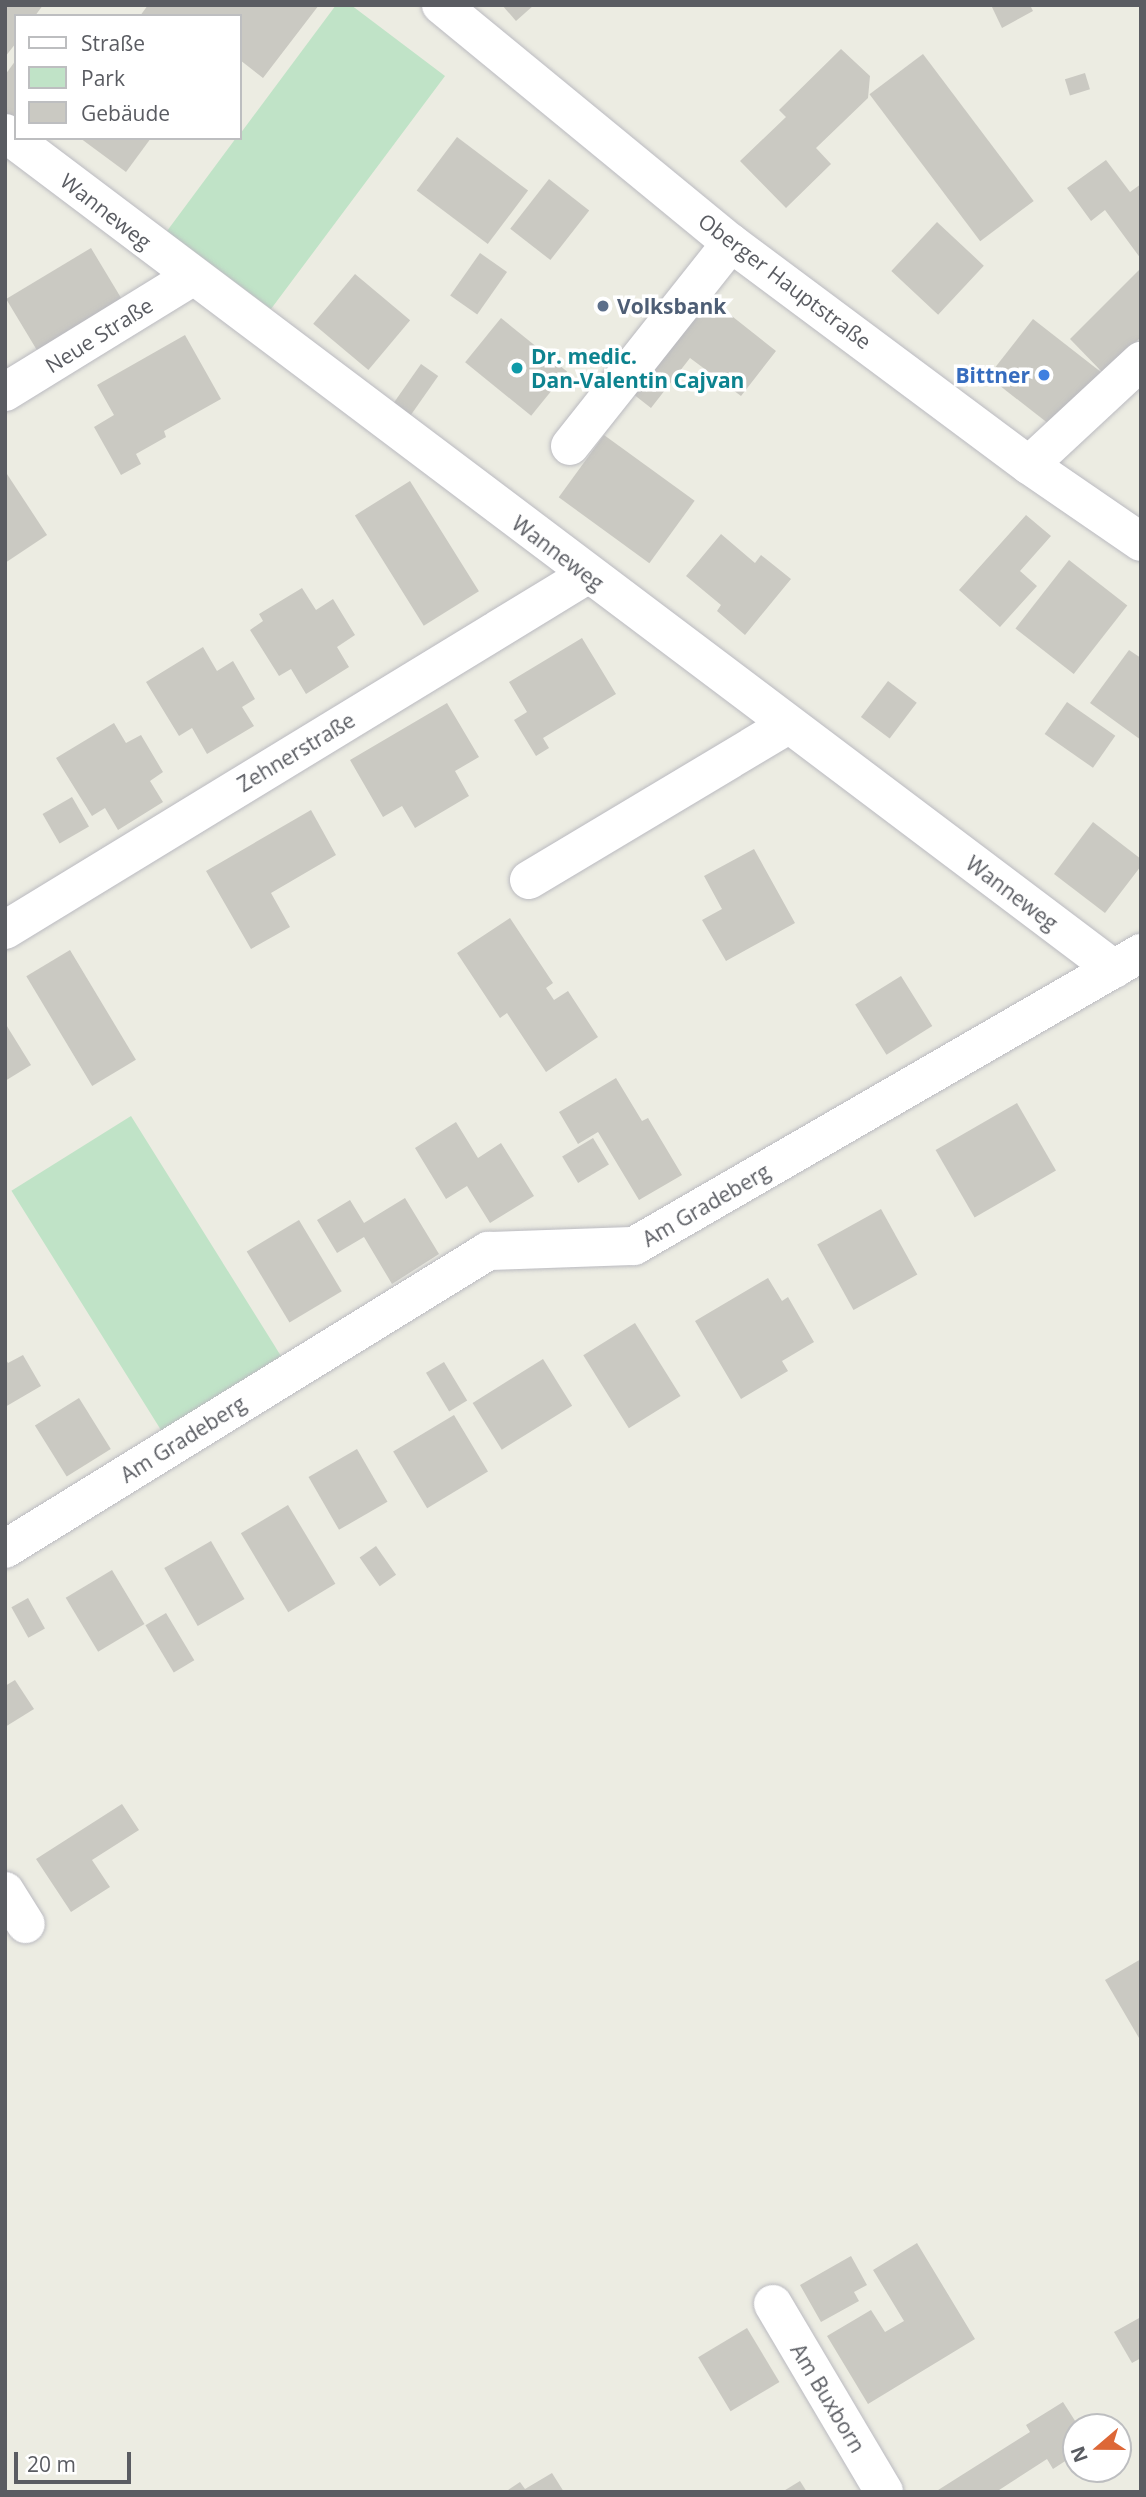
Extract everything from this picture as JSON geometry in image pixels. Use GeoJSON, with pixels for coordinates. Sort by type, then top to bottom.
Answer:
{"type":"FeatureCollection","features":[{"type":"Feature","properties":{"kind":"street","name":"Oberger Hauptstraße"},"geometry":{"type":"LineString","coordinates":[[441,5],[731,243],[1029,465],[1141,542]]}},
{"type":"Feature","properties":{"kind":"street","name":"Wanneweg"},"geometry":{"type":"LineString","coordinates":[[14,140],[788,725],[1127,961]]}},
{"type":"Feature","properties":{"kind":"street"},"geometry":{"type":"LineString","coordinates":[[570,446],[731,243]]}},
{"type":"Feature","properties":{"kind":"street","name":"Neue Straße"},"geometry":{"type":"LineString","coordinates":[[5,392],[192,277]]}},
{"type":"Feature","properties":{"kind":"street"},"geometry":{"type":"LineString","coordinates":[[1029,465],[1141,361]]}},
{"type":"Feature","properties":{"kind":"street","name":"Zehnerstraße"},"geometry":{"type":"LineString","coordinates":[[5,930],[587,575]]}},
{"type":"Feature","properties":{"kind":"street"},"geometry":{"type":"LineString","coordinates":[[528,880],[788,725]]}},
{"type":"Feature","properties":{"kind":"street","name":"Am Gradeberg"},"geometry":{"type":"LineString","coordinates":[[5,1549],[488,1251],[634,1246],[1127,961]]}},
{"type":"Feature","properties":{"kind":"street"},"geometry":{"type":"LineString","coordinates":[[5,1891],[26,1924]]}},
{"type":"Feature","properties":{"kind":"street","name":"Am Buxborn"},"geometry":{"type":"LineString","coordinates":[[773,2304],[884,2492]]}},
{"type":"Feature","properties":{"kind":"green space"},"geometry":{"type":"Polygon","coordinates":[[[336,5],[351,5],[445,76],[271,309],[167,231],[235,140],[242,140],[242,131],[336,5]]]}},
{"type":"Feature","properties":{"kind":"green space"},"geometry":{"type":"Polygon","coordinates":[[[131,1116],[281,1356],[161,1431],[11,1191],[131,1116]]]}},
{"type":"Feature","properties":{"kind":"building"},"geometry":{"type":"Polygon","coordinates":[[[5,5],[43,5],[36,14],[14,14],[14,46],[5,57],[5,5]]]}},
{"type":"Feature","properties":{"kind":"building"},"geometry":{"type":"Polygon","coordinates":[[[148,5],[319,5],[263,78],[242,62],[242,14],[141,14],[148,5]]]}},
{"type":"Feature","properties":{"kind":"building"},"geometry":{"type":"Polygon","coordinates":[[[502,5],[534,5],[516,21],[502,5]]]}},
{"type":"Feature","properties":{"kind":"building"},"geometry":{"type":"Polygon","coordinates":[[[991,5],[1030,5],[1033,11],[1002,28],[991,5]]]}},
{"type":"Feature","properties":{"kind":"building"},"geometry":{"type":"Polygon","coordinates":[[[841,49],[870,76],[868,98],[816,148],[831,164],[786,208],[740,161],[786,117],[779,110],[841,49]]]}},
{"type":"Feature","properties":{"kind":"building"},"geometry":{"type":"Polygon","coordinates":[[[923,54],[1034,201],[980,241],[869,94],[923,54]]]}},
{"type":"Feature","properties":{"kind":"building"},"geometry":{"type":"Polygon","coordinates":[[[14,63],[14,123],[5,117],[5,75],[14,63]]]}},
{"type":"Feature","properties":{"kind":"building"},"geometry":{"type":"Polygon","coordinates":[[[1085,73],[1090,89],[1070,95],[1065,79],[1085,73]]]}},
{"type":"Feature","properties":{"kind":"building"},"geometry":{"type":"Polygon","coordinates":[[[457,137],[528,191],[488,244],[417,191],[457,137]]]}},
{"type":"Feature","properties":{"kind":"building"},"geometry":{"type":"Polygon","coordinates":[[[83,140],[150,140],[126,172],[83,140]]]}},
{"type":"Feature","properties":{"kind":"building"},"geometry":{"type":"Polygon","coordinates":[[[1106,160],[1130,192],[1141,184],[1141,259],[1105,210],[1091,221],[1067,188],[1106,160]]]}},
{"type":"Feature","properties":{"kind":"building"},"geometry":{"type":"Polygon","coordinates":[[[549,179],[589,210],[550,260],[510,229],[549,179]]]}},
{"type":"Feature","properties":{"kind":"building"},"geometry":{"type":"Polygon","coordinates":[[[937,222],[984,266],[938,315],[891,271],[937,222]]]}},
{"type":"Feature","properties":{"kind":"building"},"geometry":{"type":"Polygon","coordinates":[[[91,248],[124,303],[39,354],[6,299],[91,248]]]}},
{"type":"Feature","properties":{"kind":"building"},"geometry":{"type":"Polygon","coordinates":[[[480,253],[507,272],[477,315],[450,296],[480,253]]]}},
{"type":"Feature","properties":{"kind":"building"},"geometry":{"type":"Polygon","coordinates":[[[1141,268],[1141,337],[1104,374],[1070,339],[1141,268]]]}},
{"type":"Feature","properties":{"kind":"building"},"geometry":{"type":"Polygon","coordinates":[[[355,274],[410,320],[368,370],[313,324],[355,274]]]}},
{"type":"Feature","properties":{"kind":"building"},"geometry":{"type":"Polygon","coordinates":[[[704,294],[776,351],[741,396],[690,358],[651,408],[628,390],[704,294]]]}},
{"type":"Feature","properties":{"kind":"building","name":"Dr. medic. Dan-Valentin Cajvan"},"geometry":{"type":"Polygon","coordinates":[[[501,318],[567,371],[531,416],[465,362],[501,318]]]}},
{"type":"Feature","properties":{"kind":"building","name":"Bittner"},"geometry":{"type":"Polygon","coordinates":[[[1033,319],[1102,373],[1057,430],[988,377],[1033,319]]]}},
{"type":"Feature","properties":{"kind":"building"},"geometry":{"type":"Polygon","coordinates":[[[185,335],[221,399],[164,431],[166,437],[136,454],[141,464],[121,475],[94,427],[114,415],[97,385],[185,335]]]}},
{"type":"Feature","properties":{"kind":"building"},"geometry":{"type":"Polygon","coordinates":[[[421,364],[438,376],[411,415],[393,403],[421,364]]]}},
{"type":"Feature","properties":{"kind":"building"},"geometry":{"type":"Polygon","coordinates":[[[604,435],[695,501],[649,563],[559,497],[604,435]]]}},
{"type":"Feature","properties":{"kind":"building"},"geometry":{"type":"Polygon","coordinates":[[[5,471],[47,535],[5,563],[5,471]]]}},
{"type":"Feature","properties":{"kind":"building"},"geometry":{"type":"Polygon","coordinates":[[[410,481],[479,591],[424,626],[355,515],[410,481]]]}},
{"type":"Feature","properties":{"kind":"building"},"geometry":{"type":"Polygon","coordinates":[[[1026,515],[1051,536],[1020,571],[1037,586],[1000,627],[959,590],[1026,515]]]}},
{"type":"Feature","properties":{"kind":"building"},"geometry":{"type":"Polygon","coordinates":[[[721,534],[755,563],[761,555],[791,579],[745,635],[717,611],[721,605],[686,576],[721,534]]]}},
{"type":"Feature","properties":{"kind":"building"},"geometry":{"type":"Polygon","coordinates":[[[1069,560],[1127,606],[1074,674],[1015,629],[1069,560]]]}},
{"type":"Feature","properties":{"kind":"building"},"geometry":{"type":"Polygon","coordinates":[[[302,588],[316,610],[333,599],[355,635],[337,647],[349,667],[306,694],[291,669],[279,676],[250,630],[263,621],[259,614],[302,588]]]}},
{"type":"Feature","properties":{"kind":"building"},"geometry":{"type":"Polygon","coordinates":[[[582,638],[616,694],[543,738],[549,748],[536,756],[514,720],[527,712],[509,682],[582,638]]]}},
{"type":"Feature","properties":{"kind":"building"},"geometry":{"type":"Polygon","coordinates":[[[203,647],[217,671],[233,661],[255,699],[242,707],[254,726],[207,754],[192,728],[179,736],[146,682],[203,647]]]}},
{"type":"Feature","properties":{"kind":"building"},"geometry":{"type":"Polygon","coordinates":[[[1129,650],[1141,658],[1141,740],[1090,703],[1129,650]]]}},
{"type":"Feature","properties":{"kind":"building"},"geometry":{"type":"Polygon","coordinates":[[[888,681],[917,703],[890,739],[861,717],[888,681]]]}},
{"type":"Feature","properties":{"kind":"building"},"geometry":{"type":"Polygon","coordinates":[[[1067,702],[1115,736],[1093,768],[1045,734],[1067,702]]]}},
{"type":"Feature","properties":{"kind":"building"},"geometry":{"type":"Polygon","coordinates":[[[447,703],[479,757],[455,771],[469,796],[415,828],[402,806],[383,817],[350,760],[447,703]]]}},
{"type":"Feature","properties":{"kind":"building"},"geometry":{"type":"Polygon","coordinates":[[[114,723],[126,743],[141,735],[163,772],[150,781],[163,802],[118,830],[105,808],[92,816],[56,758],[114,723]]]}},
{"type":"Feature","properties":{"kind":"building"},"geometry":{"type":"Polygon","coordinates":[[[72,797],[89,826],[60,843],[43,814],[72,797]]]}},
{"type":"Feature","properties":{"kind":"building"},"geometry":{"type":"Polygon","coordinates":[[[311,810],[336,855],[271,893],[290,927],[251,949],[206,871],[311,810]]]}},
{"type":"Feature","properties":{"kind":"building"},"geometry":{"type":"Polygon","coordinates":[[[1093,822],[1141,859],[1141,866],[1105,913],[1054,874],[1093,822]]]}},
{"type":"Feature","properties":{"kind":"building"},"geometry":{"type":"Polygon","coordinates":[[[754,849],[795,923],[726,961],[702,920],[722,909],[704,876],[754,849]]]}},
{"type":"Feature","properties":{"kind":"building"},"geometry":{"type":"Polygon","coordinates":[[[510,918],[553,983],[546,988],[554,1000],[568,991],[598,1037],[546,1072],[507,1013],[500,1018],[457,953],[510,918]]]}},
{"type":"Feature","properties":{"kind":"building"},"geometry":{"type":"Polygon","coordinates":[[[70,950],[136,1060],[92,1086],[26,976],[70,950]]]}},
{"type":"Feature","properties":{"kind":"building"},"geometry":{"type":"Polygon","coordinates":[[[901,976],[932,1026],[886,1055],[855,1005],[901,976]]]}},
{"type":"Feature","properties":{"kind":"building"},"geometry":{"type":"Polygon","coordinates":[[[5,1023],[31,1065],[5,1081],[5,1023]]]}},
{"type":"Feature","properties":{"kind":"building"},"geometry":{"type":"Polygon","coordinates":[[[616,1078],[642,1121],[648,1118],[682,1175],[639,1200],[598,1132],[578,1144],[559,1112],[616,1078]]]}},
{"type":"Feature","properties":{"kind":"building"},"geometry":{"type":"Polygon","coordinates":[[[1017,1103],[1056,1171],[975,1218],[936,1150],[1017,1103]]]}},
{"type":"Feature","properties":{"kind":"building"},"geometry":{"type":"Polygon","coordinates":[[[456,1122],[478,1158],[501,1143],[534,1196],[490,1223],[467,1186],[446,1199],[415,1148],[456,1122]]]}},
{"type":"Feature","properties":{"kind":"building"},"geometry":{"type":"Polygon","coordinates":[[[593,1138],[609,1165],[578,1183],[562,1157],[593,1138]]]}},
{"type":"Feature","properties":{"kind":"building"},"geometry":{"type":"Polygon","coordinates":[[[405,1198],[439,1254],[392,1284],[364,1237],[337,1253],[317,1220],[350,1200],[364,1223],[405,1198]]]}},
{"type":"Feature","properties":{"kind":"building"},"geometry":{"type":"Polygon","coordinates":[[[881,1209],[917,1275],[854,1310],[817,1244],[881,1209]]]}},
{"type":"Feature","properties":{"kind":"building"},"geometry":{"type":"Polygon","coordinates":[[[299,1220],[342,1291],[289,1323],[247,1251],[299,1220]]]}},
{"type":"Feature","properties":{"kind":"building"},"geometry":{"type":"Polygon","coordinates":[[[768,1278],[782,1301],[788,1297],[814,1342],[782,1361],[788,1371],[741,1399],[695,1321],[768,1278]]]}},
{"type":"Feature","properties":{"kind":"building"},"geometry":{"type":"Polygon","coordinates":[[[635,1323],[681,1396],[629,1428],[583,1355],[635,1323]]]}},
{"type":"Feature","properties":{"kind":"building"},"geometry":{"type":"Polygon","coordinates":[[[23,1355],[41,1386],[5,1407],[5,1358],[8,1363],[23,1355]]]}},
{"type":"Feature","properties":{"kind":"building"},"geometry":{"type":"Polygon","coordinates":[[[543,1359],[572,1406],[502,1450],[473,1403],[543,1359]]]}},
{"type":"Feature","properties":{"kind":"building"},"geometry":{"type":"Polygon","coordinates":[[[444,1362],[467,1401],[449,1411],[426,1373],[444,1362]]]}},
{"type":"Feature","properties":{"kind":"building"},"geometry":{"type":"Polygon","coordinates":[[[79,1398],[111,1449],[67,1476],[35,1426],[79,1398]]]}},
{"type":"Feature","properties":{"kind":"building"},"geometry":{"type":"Polygon","coordinates":[[[454,1415],[488,1472],[427,1508],[393,1452],[454,1415]]]}},
{"type":"Feature","properties":{"kind":"building"},"geometry":{"type":"Polygon","coordinates":[[[357,1449],[388,1502],[339,1530],[309,1477],[357,1449]]]}},
{"type":"Feature","properties":{"kind":"building"},"geometry":{"type":"Polygon","coordinates":[[[288,1505],[335,1584],[288,1612],[241,1533],[288,1505]]]}},
{"type":"Feature","properties":{"kind":"building"},"geometry":{"type":"Polygon","coordinates":[[[211,1541],[244,1599],[198,1626],[164,1568],[211,1541]]]}},
{"type":"Feature","properties":{"kind":"building"},"geometry":{"type":"Polygon","coordinates":[[[376,1546],[396,1575],[380,1586],[360,1557],[376,1546]]]}},
{"type":"Feature","properties":{"kind":"building"},"geometry":{"type":"Polygon","coordinates":[[[112,1570],[144,1624],[98,1652],[66,1598],[112,1570]]]}},
{"type":"Feature","properties":{"kind":"building"},"geometry":{"type":"Polygon","coordinates":[[[28,1598],[45,1629],[28,1638],[11,1607],[28,1598]]]}},
{"type":"Feature","properties":{"kind":"building"},"geometry":{"type":"Polygon","coordinates":[[[166,1613],[194,1660],[174,1673],[145,1625],[166,1613]]]}},
{"type":"Feature","properties":{"kind":"building"},"geometry":{"type":"Polygon","coordinates":[[[15,1680],[34,1709],[5,1727],[5,1686],[15,1680]]]}},
{"type":"Feature","properties":{"kind":"building"},"geometry":{"type":"Polygon","coordinates":[[[122,1804],[139,1830],[92,1860],[110,1887],[71,1912],[36,1859],[122,1804]]]}},
{"type":"Feature","properties":{"kind":"building"},"geometry":{"type":"Polygon","coordinates":[[[1141,1959],[1141,2037],[1139,2038],[1105,1980],[1141,1959]]]}},
{"type":"Feature","properties":{"kind":"building"},"geometry":{"type":"Polygon","coordinates":[[[917,2243],[975,2339],[868,2404],[827,2336],[871,2310],[885,2332],[904,2321],[873,2270],[917,2243]]]}},
{"type":"Feature","properties":{"kind":"building"},"geometry":{"type":"Polygon","coordinates":[[[851,2256],[867,2285],[854,2292],[859,2301],[821,2322],[800,2285],[851,2256]]]}},
{"type":"Feature","properties":{"kind":"building"},"geometry":{"type":"Polygon","coordinates":[[[1141,2317],[1141,2358],[1132,2363],[1114,2332],[1141,2317]]]}},
{"type":"Feature","properties":{"kind":"building"},"geometry":{"type":"Polygon","coordinates":[[[747,2328],[779,2382],[731,2411],[698,2357],[747,2328]]]}},
{"type":"Feature","properties":{"kind":"building"},"geometry":{"type":"Polygon","coordinates":[[[1063,2402],[1070,2413],[1062,2413],[1062,2463],[1053,2469],[1047,2459],[996,2492],[935,2492],[1030,2432],[1026,2425],[1063,2402]]]}},
{"type":"Feature","properties":{"kind":"building"},"geometry":{"type":"Polygon","coordinates":[[[552,2473],[564,2492],[505,2492],[520,2482],[525,2489],[552,2473]]]}},
{"type":"Feature","properties":{"kind":"building"},"geometry":{"type":"Polygon","coordinates":[[[800,2481],[807,2492],[782,2492],[800,2481]]]}},
{"type":"Feature","properties":{"kind":"place","name":"Volksbank"},"geometry":{"type":"Point","coordinates":[603,306]}},
{"type":"Feature","properties":{"kind":"place","name":"Dr. medic. Dan-Valentin Cajvan"},"geometry":{"type":"Point","coordinates":[517,368]}},
{"type":"Feature","properties":{"kind":"place","name":"Bittner"},"geometry":{"type":"Point","coordinates":[1044,375]}}]}
